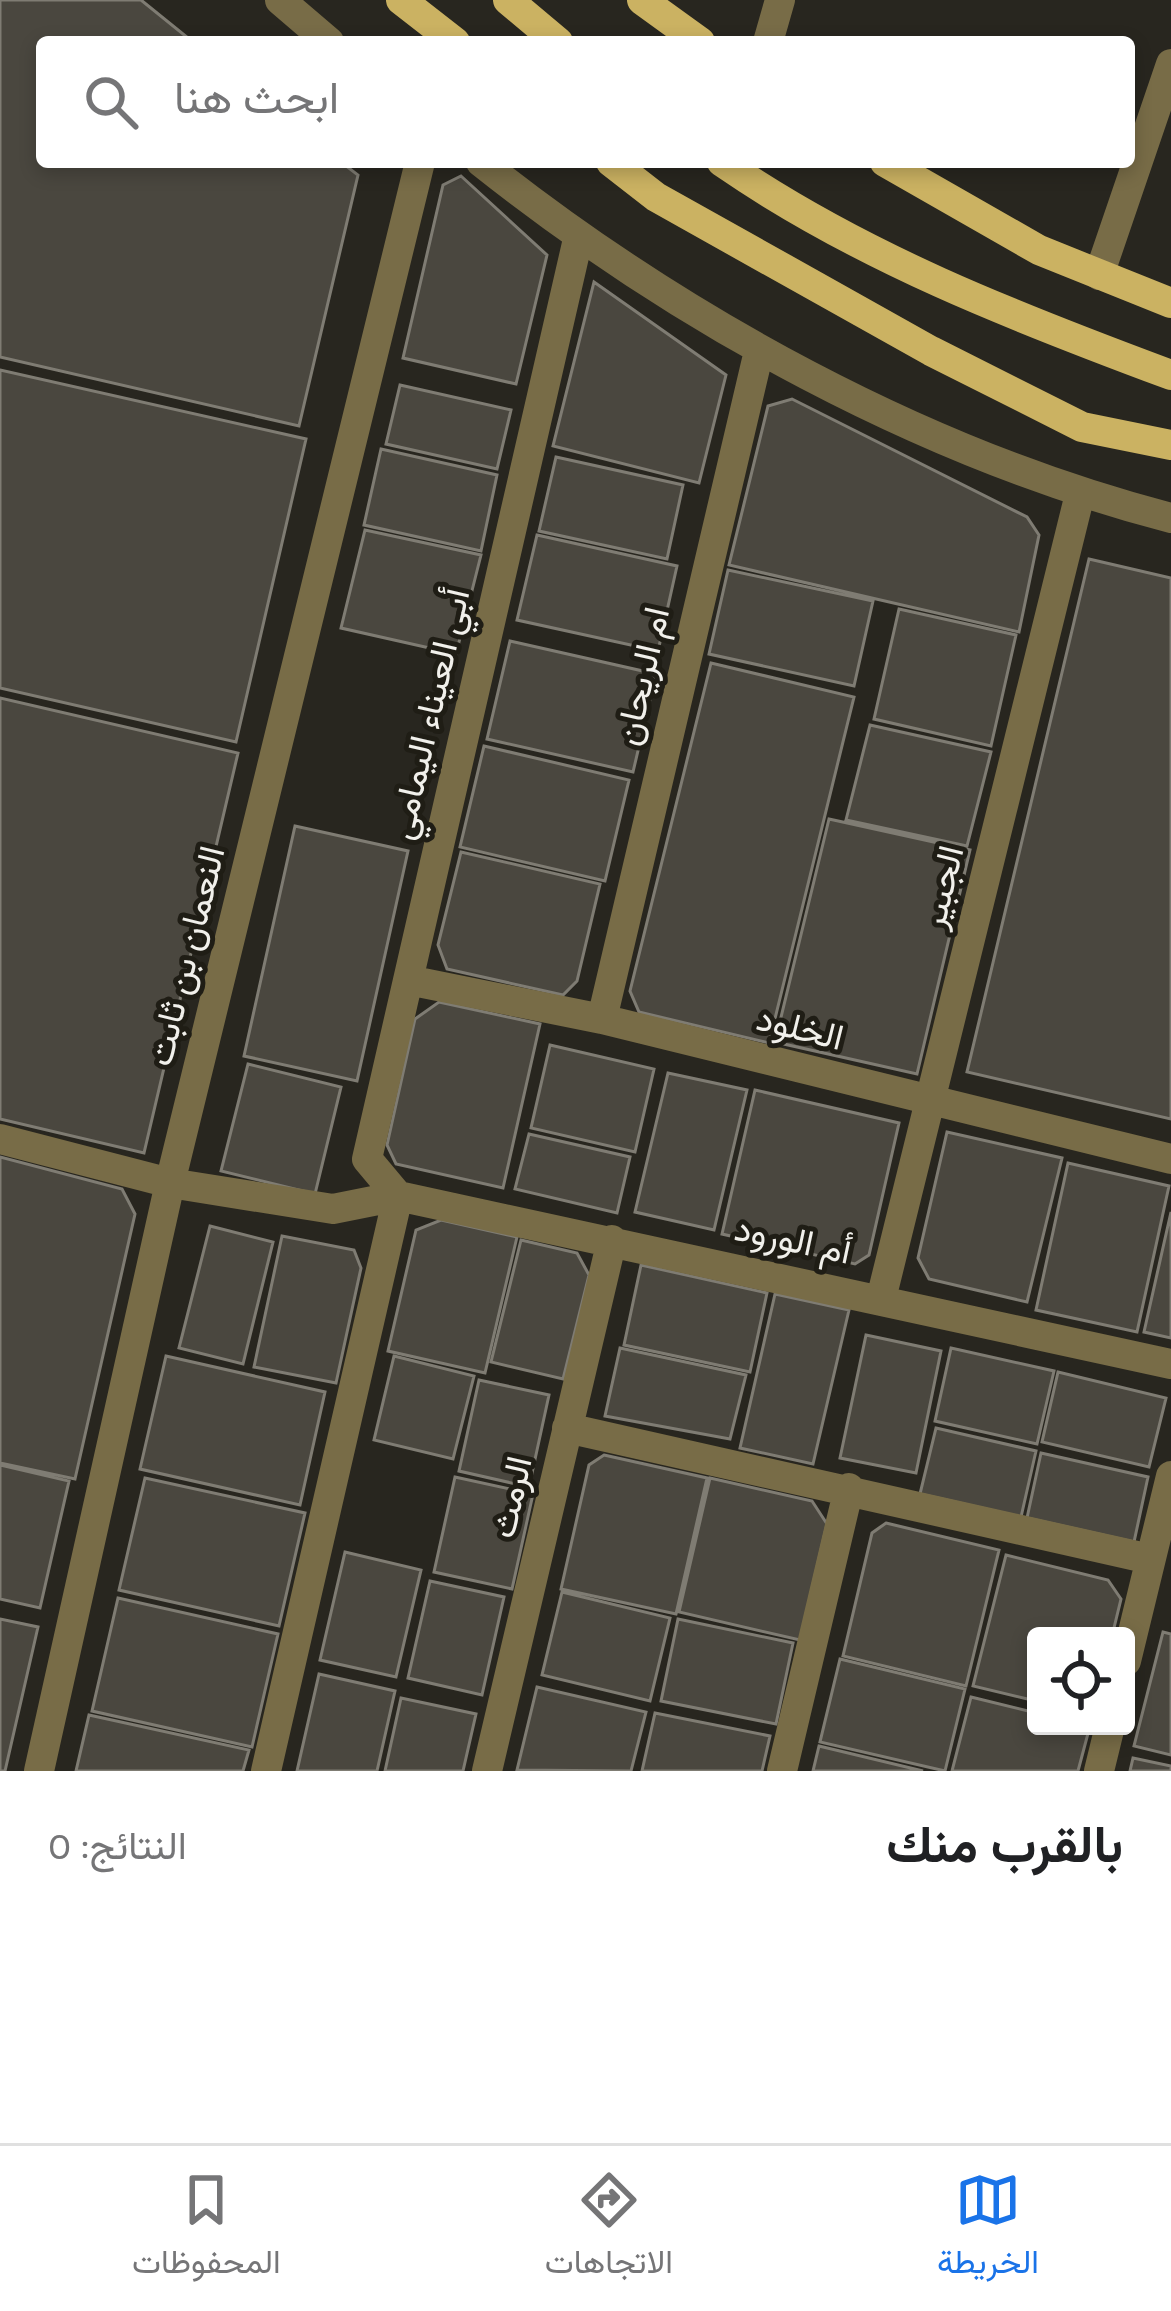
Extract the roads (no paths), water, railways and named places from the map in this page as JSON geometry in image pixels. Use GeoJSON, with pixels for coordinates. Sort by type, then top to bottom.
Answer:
{"type":"FeatureCollection","features":[{"type":"Feature","properties":{"kind":"main road"},"geometry":{"type":"LineString","coordinates":[[400,0],[447,36]]}},
{"type":"Feature","properties":{"kind":"main road"},"geometry":{"type":"LineString","coordinates":[[508,0],[550,36]]}},
{"type":"Feature","properties":{"kind":"main road"},"geometry":{"type":"LineString","coordinates":[[642,0],[692,36]]}},
{"type":"Feature","properties":{"kind":"main road"},"geometry":{"type":"LineString","coordinates":[[619,168],[656,197],[1082,428],[1171,460]]}},
{"type":"Feature","properties":{"kind":"main road"},"geometry":{"type":"LineString","coordinates":[[731,168],[777,200],[982,305],[1171,375]]}},
{"type":"Feature","properties":{"kind":"main road"},"geometry":{"type":"LineString","coordinates":[[896,168],[1039,250],[1171,303]]}},
{"type":"Feature","properties":{"kind":"main road"},"geometry":{"type":"LineString","coordinates":[[982,305],[1171,352]]}},
{"type":"Feature","properties":{"kind":"main road"},"geometry":{"type":"LineString","coordinates":[[1082,428],[1171,445]]}},
{"type":"Feature","properties":{"kind":"street"},"geometry":{"type":"LineString","coordinates":[[280,0],[322,36]]}},
{"type":"Feature","properties":{"kind":"street"},"geometry":{"type":"LineString","coordinates":[[770,36],[780,0]]}},
{"type":"Feature","properties":{"kind":"street"},"geometry":{"type":"LineString","coordinates":[[1099,275],[1171,64]]}},
{"type":"Feature","properties":{"kind":"street","name":"النعمان بن ثابت"},"geometry":{"type":"LineString","coordinates":[[39,1771],[170,1183],[419,168]]}},
{"type":"Feature","properties":{"kind":"street"},"geometry":{"type":"LineString","coordinates":[[489,168],[578,239],[759,351],[1080,494],[1171,518]]}},
{"type":"Feature","properties":{"kind":"street","name":"أبي العيناء اليمامي"},"geometry":{"type":"LineString","coordinates":[[398,1196],[367,1159],[578,239]]}},
{"type":"Feature","properties":{"kind":"street","name":"ام الريحان"},"geometry":{"type":"LineString","coordinates":[[602,1019],[759,351]]}},
{"type":"Feature","properties":{"kind":"street","name":"الجبير"},"geometry":{"type":"LineString","coordinates":[[881,1299],[1080,494]]}},
{"type":"Feature","properties":{"kind":"street","name":"الخلود"},"geometry":{"type":"LineString","coordinates":[[408,980],[602,1019],[1171,1159]]}},
{"type":"Feature","properties":{"kind":"street"},"geometry":{"type":"LineString","coordinates":[[0,1139],[170,1183],[333,1209],[398,1196],[266,1771]]}},
{"type":"Feature","properties":{"kind":"street","name":"أم الورود"},"geometry":{"type":"LineString","coordinates":[[398,1196],[1171,1364]]}},
{"type":"Feature","properties":{"kind":"street","name":"الرمث"},"geometry":{"type":"LineString","coordinates":[[488,1771],[612,1240]]}},
{"type":"Feature","properties":{"kind":"street"},"geometry":{"type":"LineString","coordinates":[[567,1428],[1150,1559]]}},
{"type":"Feature","properties":{"kind":"street"},"geometry":{"type":"LineString","coordinates":[[1134,1627],[1171,1476]]}},
{"type":"Feature","properties":{"kind":"street"},"geometry":{"type":"LineString","coordinates":[[782,1771],[849,1488]]}},
{"type":"Feature","properties":{"kind":"street"},"geometry":{"type":"LineString","coordinates":[[1099,1771],[1108,1735]]}}]}
